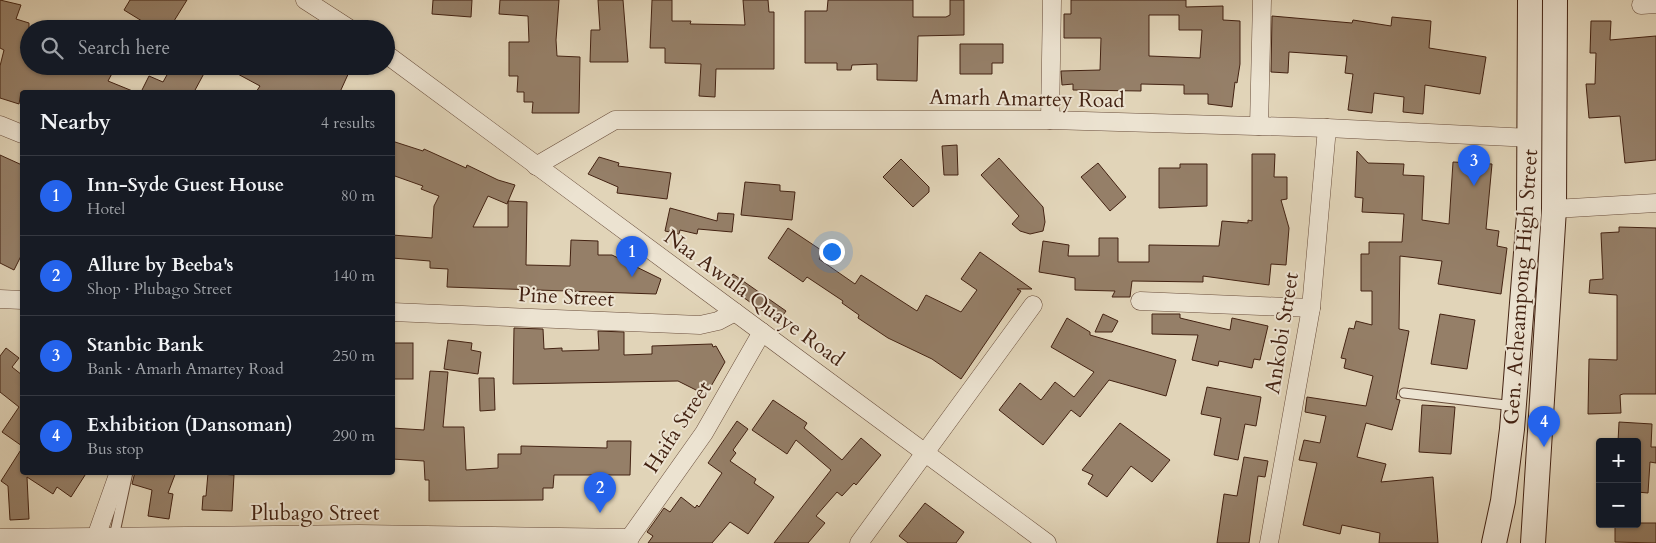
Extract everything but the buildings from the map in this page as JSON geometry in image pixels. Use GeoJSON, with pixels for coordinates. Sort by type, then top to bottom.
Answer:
{"type":"FeatureCollection","features":[{"type":"Feature","properties":{"kind":"main road","name":"Gen. Acheampong High Street"},"geometry":{"type":"LineString","coordinates":[[1494,543],[1503,501],[1514,406],[1529,215],[1530,0]]}},
{"type":"Feature","properties":{"kind":"main road","name":"Gen. Acheampong High Street"},"geometry":{"type":"LineString","coordinates":[[1534,540],[1554,209],[1555,0]]}},
{"type":"Feature","properties":{"kind":"street"},"geometry":{"type":"LineString","coordinates":[[305,0],[336,20]]}},
{"type":"Feature","properties":{"kind":"street"},"geometry":{"type":"LineString","coordinates":[[1050,120],[1052,0]]}},
{"type":"Feature","properties":{"kind":"street"},"geometry":{"type":"LineString","coordinates":[[1259,126],[1262,0]]}},
{"type":"Feature","properties":{"kind":"street","name":"Naa Awula Quaye Road"},"geometry":{"type":"LineString","coordinates":[[395,61],[1047,543]]}},
{"type":"Feature","properties":{"kind":"street","name":"Amarh Amartey Road"},"geometry":{"type":"LineString","coordinates":[[536,166],[615,120],[1050,120],[1328,128],[1530,138]]}},
{"type":"Feature","properties":{"kind":"street"},"geometry":{"type":"LineString","coordinates":[[0,125],[20,133]]}},
{"type":"Feature","properties":{"kind":"street","name":"Ankobi Street"},"geometry":{"type":"LineString","coordinates":[[1269,543],[1312,308],[1328,128]]}},
{"type":"Feature","properties":{"kind":"street"},"geometry":{"type":"LineString","coordinates":[[1554,209],[1656,203]]}},
{"type":"Feature","properties":{"kind":"street"},"geometry":{"type":"LineString","coordinates":[[0,298],[20,300]]}},
{"type":"Feature","properties":{"kind":"street"},"geometry":{"type":"LineString","coordinates":[[1140,301],[1312,308]]}},
{"type":"Feature","properties":{"kind":"street"},"geometry":{"type":"LineString","coordinates":[[859,543],[1034,305]]}},
{"type":"Feature","properties":{"kind":"street","name":"Pine Street"},"geometry":{"type":"LineString","coordinates":[[395,312],[700,325],[718,321],[735,312]]}},
{"type":"Feature","properties":{"kind":"street","name":"Haifa Street"},"geometry":{"type":"LineString","coordinates":[[628,540],[704,433],[762,332]]}},
{"type":"Feature","properties":{"kind":"street"},"geometry":{"type":"LineString","coordinates":[[105,537],[119,475]]}},
{"type":"Feature","properties":{"kind":"street","name":"Plubago Street"},"geometry":{"type":"LineString","coordinates":[[0,538],[359,534],[628,540]]}},
{"type":"Feature","properties":{"kind":"lane"},"geometry":{"type":"LineString","coordinates":[[1404,393],[1514,406]]}},
{"type":"Feature","properties":{"kind":"lane"},"geometry":{"type":"LineString","coordinates":[[105,537],[127,475]]}},
{"type":"Feature","properties":{"kind":"place","name":"Stanbic Bank"},"geometry":{"type":"Point","coordinates":[1474,186]}},
{"type":"Feature","properties":{"kind":"place","name":"Inn-Syde Guest House"},"geometry":{"type":"Point","coordinates":[632,277]}},
{"type":"Feature","properties":{"kind":"place","name":"Exhibition (Dansoman)"},"geometry":{"type":"Point","coordinates":[1544,447]}},
{"type":"Feature","properties":{"kind":"place","name":"Allure by Beeba's"},"geometry":{"type":"Point","coordinates":[600,513]}}]}
